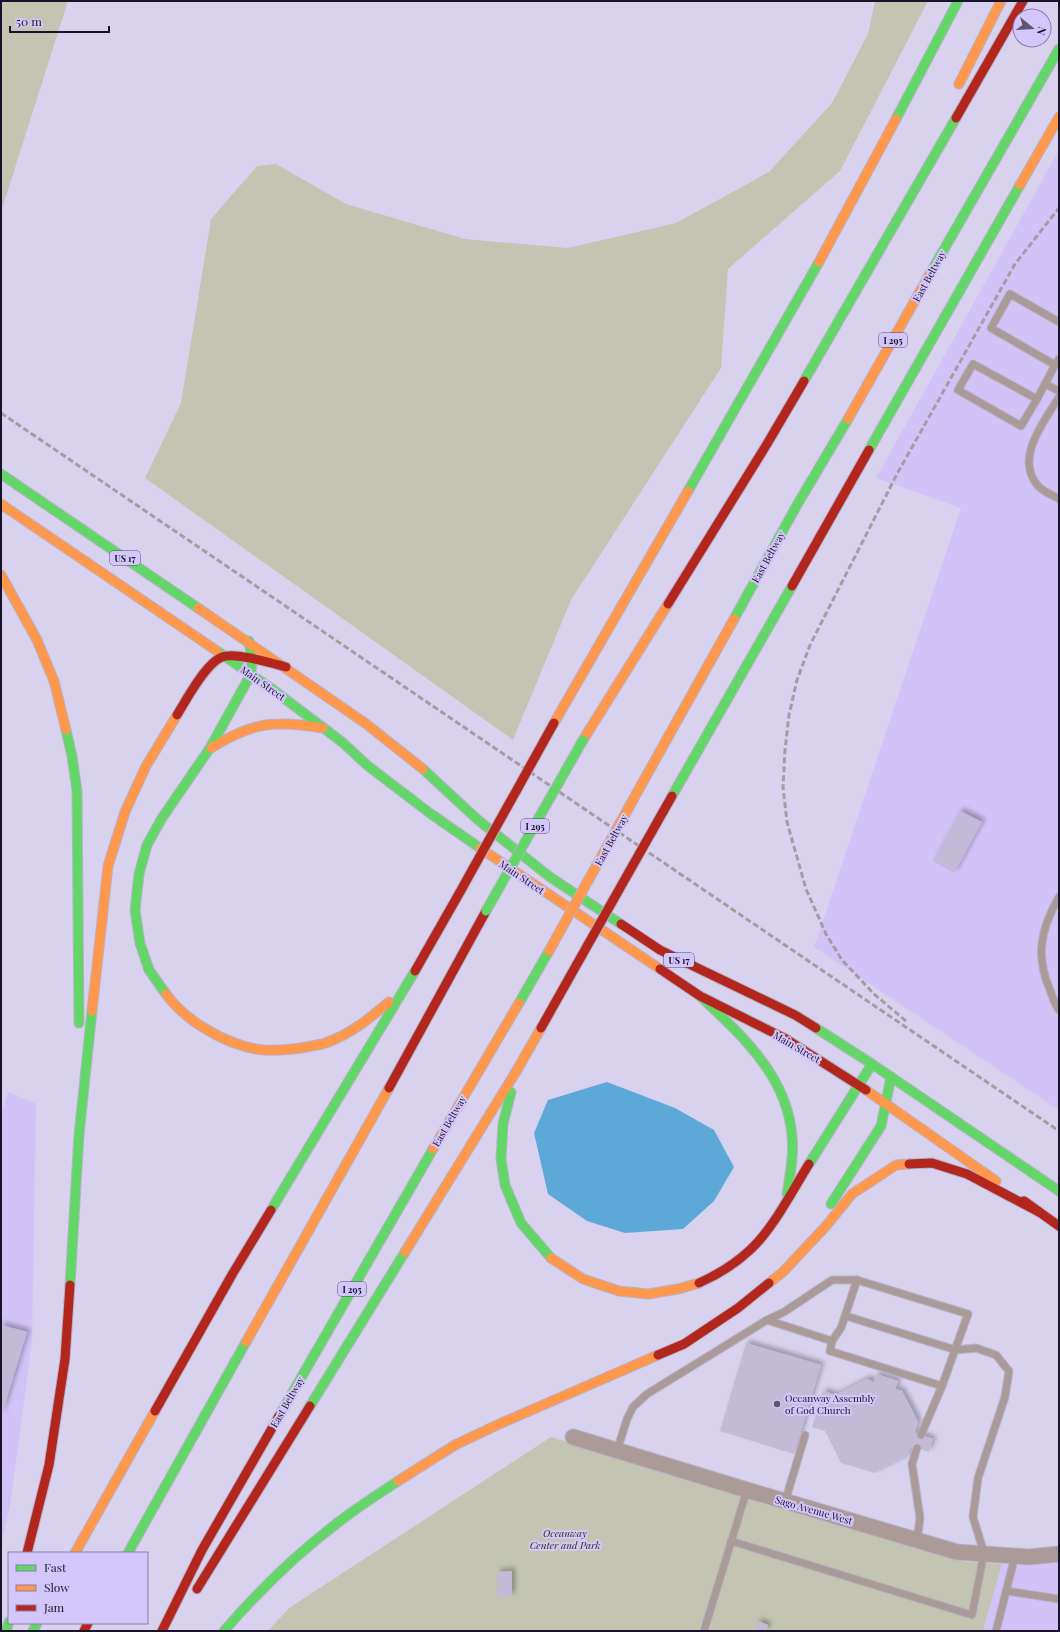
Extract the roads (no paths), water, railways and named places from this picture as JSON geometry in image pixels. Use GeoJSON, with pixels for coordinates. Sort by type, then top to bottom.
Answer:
{"type":"FeatureCollection","features":[{"type":"Feature","properties":{"kind":"main road"},"geometry":{"type":"LineString","coordinates":[[76,1552],[233,1273],[407,984],[554,723],[811,278],[958,1]]}},
{"type":"Feature","properties":{"kind":"main road"},"geometry":{"type":"LineString","coordinates":[[954,95],[1001,1]]}},
{"type":"Feature","properties":{"kind":"main road","name":"I 295"},"geometry":{"type":"LineString","coordinates":[[129,1552],[216,1394],[333,1190],[486,911],[583,740],[762,451],[847,308],[1023,1]]}},
{"type":"Feature","properties":{"kind":"main road","name":"East Beltway"},"geometry":{"type":"LineString","coordinates":[[162,1631],[206,1543],[387,1227],[549,951],[797,505],[862,395],[935,264],[1059,50]]}},
{"type":"Feature","properties":{"kind":"main road"},"geometry":{"type":"LineString","coordinates":[[192,1597],[517,1070],[1059,117]]}},
{"type":"Feature","properties":{"kind":"main road"},"geometry":{"type":"LineString","coordinates":[[847,308],[918,165]]}},
{"type":"Feature","properties":{"kind":"main road","name":"Main Street"},"geometry":{"type":"LineString","coordinates":[[1,474],[249,641],[365,723],[410,758],[478,820],[550,878],[660,950],[795,1015],[872,1064],[1059,1191]]}},
{"type":"Feature","properties":{"kind":"main road","name":"Main Street"},"geometry":{"type":"LineString","coordinates":[[1,504],[251,674],[342,742],[368,766],[431,814],[700,996],[786,1040],[886,1103],[1059,1226]]}},
{"type":"Feature","properties":{"kind":"main road"},"geometry":{"type":"LineString","coordinates":[[1,575],[37,640],[51,675],[72,756],[78,791],[79,1136]]}},
{"type":"Feature","properties":{"kind":"main road"},"geometry":{"type":"LineString","coordinates":[[249,641],[252,658],[251,674],[210,748],[162,818],[147,845],[139,874],[135,910],[140,943],[149,970],[172,1003],[199,1026],[228,1041],[264,1050],[295,1049],[327,1043],[356,1030],[380,1010],[407,984]]}},
{"type":"Feature","properties":{"kind":"main road"},"geometry":{"type":"LineString","coordinates":[[28,1552],[49,1465],[66,1358],[79,1136],[108,866],[125,812],[146,766],[195,685],[214,661],[223,656],[252,658],[286,667]]}},
{"type":"Feature","properties":{"kind":"main road"},"geometry":{"type":"LineString","coordinates":[[210,748],[228,736],[247,728],[271,722],[296,723],[323,728]]}},
{"type":"Feature","properties":{"kind":"main road"},"geometry":{"type":"LineString","coordinates":[[700,996],[762,1057],[777,1080],[792,1127],[792,1150],[786,1201]]}},
{"type":"Feature","properties":{"kind":"main road"},"geometry":{"type":"LineString","coordinates":[[517,1070],[503,1124],[501,1159],[505,1185],[521,1223],[549,1257],[583,1279],[619,1291],[648,1294],[678,1289],[716,1276],[750,1250],[767,1231],[872,1064]]}},
{"type":"Feature","properties":{"kind":"main road"},"geometry":{"type":"LineString","coordinates":[[783,1272],[881,1126],[891,1077]]}},
{"type":"Feature","properties":{"kind":"main road"},"geometry":{"type":"LineString","coordinates":[[224,1631],[248,1603],[308,1547],[354,1511],[420,1466],[454,1445],[497,1425],[684,1344],[738,1308],[783,1272],[826,1226],[852,1194],[896,1165],[932,1163],[967,1174],[1039,1212]]}},
{"type":"Feature","properties":{"kind":"main road"},"geometry":{"type":"LineString","coordinates":[[171,1631],[180,1618]]}},
{"type":"Feature","properties":{"kind":"street","name":"Sago Avenue West"},"geometry":{"type":"LineString","coordinates":[[573,1437],[785,1502],[957,1552],[1029,1557],[1059,1554]]}},
{"type":"Feature","properties":{"kind":"lane"},"geometry":{"type":"LineString","coordinates":[[1036,400],[973,364],[958,390],[1021,426],[1036,400],[1045,384],[1057,362],[992,328],[1010,294],[1059,322]]}},
{"type":"Feature","properties":{"kind":"lane"},"geometry":{"type":"LineString","coordinates":[[1045,384],[1059,391]]}},
{"type":"Feature","properties":{"kind":"lane"},"geometry":{"type":"LineString","coordinates":[[1059,397],[1033,442],[1028,461],[1031,474],[1039,486],[1059,499]]}},
{"type":"Feature","properties":{"kind":"lane"},"geometry":{"type":"LineString","coordinates":[[1059,897],[1049,915],[1041,943],[1043,974],[1059,1010]]}},
{"type":"Feature","properties":{"kind":"lane"},"geometry":{"type":"LineString","coordinates":[[617,1451],[627,1419],[633,1407],[647,1394],[767,1320],[784,1312],[832,1280],[858,1280],[968,1314],[956,1350],[922,1435]]}},
{"type":"Feature","properties":{"kind":"lane"},"geometry":{"type":"LineString","coordinates":[[858,1280],[846,1316],[841,1328],[832,1341],[830,1351],[942,1386]]}},
{"type":"Feature","properties":{"kind":"lane"},"geometry":{"type":"LineString","coordinates":[[731,1541],[972,1615],[984,1553],[973,1516],[978,1478],[1005,1397],[1009,1371],[996,1355],[976,1348],[956,1350],[846,1316]]}},
{"type":"Feature","properties":{"kind":"lane"},"geometry":{"type":"LineString","coordinates":[[767,1320],[832,1341]]}},
{"type":"Feature","properties":{"kind":"lane"},"geometry":{"type":"LineString","coordinates":[[785,1502],[805,1435]]}},
{"type":"Feature","properties":{"kind":"lane"},"geometry":{"type":"LineString","coordinates":[[917,1540],[920,1518],[912,1464],[918,1448]]}},
{"type":"Feature","properties":{"kind":"lane"},"geometry":{"type":"LineString","coordinates":[[704,1631],[747,1490]]}},
{"type":"Feature","properties":{"kind":"lane"},"geometry":{"type":"LineString","coordinates":[[996,1631],[1015,1556]]}},
{"type":"Feature","properties":{"kind":"lane"},"geometry":{"type":"LineString","coordinates":[[1006,1591],[1059,1599]]}},
{"type":"Feature","properties":{"kind":"water"},"geometry":{"type":"Polygon","coordinates":[[[607,1082],[675,1108],[714,1130],[734,1167],[714,1201],[683,1229],[625,1233],[587,1221],[548,1194],[534,1133],[548,1100],[607,1082]]]}},
{"type":"Feature","properties":{"kind":"railway"},"geometry":{"type":"LineString","coordinates":[[906,1021],[874,994],[842,960],[826,934],[806,889],[787,822],[783,787],[789,715],[797,680],[810,645],[897,474],[1015,264],[1059,208]]}},
{"type":"Feature","properties":{"kind":"railway"},"geometry":{"type":"LineString","coordinates":[[1,413],[1059,1131]]}},
{"type":"Feature","properties":{"kind":"place","name":"Oceanway Assembly of God Church"},"geometry":{"type":"Point","coordinates":[777,1404]}},
{"type":"Feature","properties":{"kind":"park label","name":"Oceanway Center and Park"},"geometry":{"type":"Point","coordinates":[565,1538]}}]}
